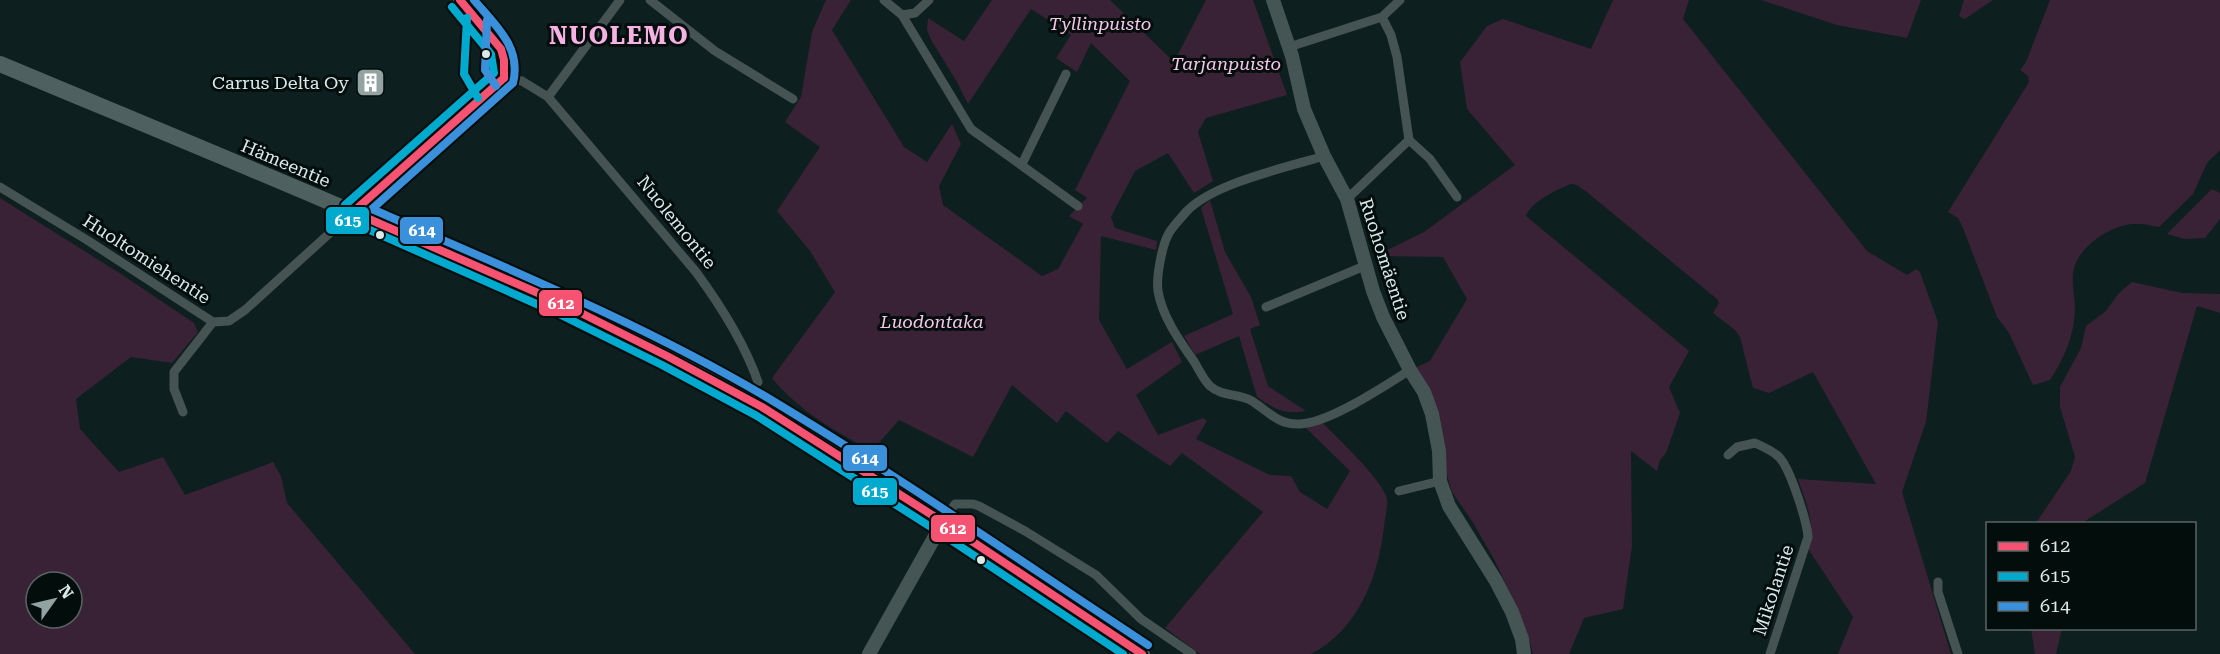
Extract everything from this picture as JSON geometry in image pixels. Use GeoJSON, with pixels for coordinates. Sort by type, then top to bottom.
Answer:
{"type":"FeatureCollection","features":[{"type":"Feature","properties":{"kind":"highway","name":"Hämeentie"},"geometry":{"type":"LineString","coordinates":[[0,64],[353,212],[563,304],[667,356],[762,407],[943,522],[1142,654]]}},
{"type":"Feature","properties":{"kind":"street"},"geometry":{"type":"LineString","coordinates":[[353,212],[504,78],[504,60],[501,49],[460,0]]}},
{"type":"Feature","properties":{"kind":"street"},"geometry":{"type":"LineString","coordinates":[[548,97],[620,0]]}},
{"type":"Feature","properties":{"kind":"street"},"geometry":{"type":"LineString","coordinates":[[650,0],[715,51],[793,99]]}},
{"type":"Feature","properties":{"kind":"street"},"geometry":{"type":"LineString","coordinates":[[884,0],[902,15],[971,129],[1078,206]]}},
{"type":"Feature","properties":{"kind":"street"},"geometry":{"type":"LineString","coordinates":[[902,15],[915,13],[929,0]]}},
{"type":"Feature","properties":{"kind":"street","name":"Ruohomäentie"},"geometry":{"type":"LineString","coordinates":[[1273,0],[1289,47],[1304,109],[1324,156],[1347,199],[1373,291],[1383,317],[1424,392],[1432,414],[1439,451],[1440,481],[1449,506],[1496,581],[1512,612],[1522,639],[1524,654]]}},
{"type":"Feature","properties":{"kind":"street"},"geometry":{"type":"LineString","coordinates":[[1289,47],[1382,17],[1400,0]]}},
{"type":"Feature","properties":{"kind":"street"},"geometry":{"type":"LineString","coordinates":[[1382,17],[1391,35],[1397,57],[1409,140],[1430,159],[1457,196]]}},
{"type":"Feature","properties":{"kind":"street"},"geometry":{"type":"LineString","coordinates":[[1022,164],[1066,74]]}},
{"type":"Feature","properties":{"kind":"street","name":"Nuolemontie"},"geometry":{"type":"LineString","coordinates":[[504,78],[522,81],[548,97],[688,263],[718,302],[748,357],[758,382]]}},
{"type":"Feature","properties":{"kind":"street"},"geometry":{"type":"LineString","coordinates":[[1347,199],[1409,140]]}},
{"type":"Feature","properties":{"kind":"street"},"geometry":{"type":"LineString","coordinates":[[1324,156],[1219,189],[1201,198],[1187,212],[1169,233],[1161,259],[1158,290],[1167,317],[1179,342],[1194,361],[1201,376],[1212,388],[1224,394],[1251,400],[1264,412],[1282,422],[1301,424],[1318,419],[1375,392],[1410,370]]}},
{"type":"Feature","properties":{"kind":"street","name":"Huoltomiehentie"},"geometry":{"type":"LineString","coordinates":[[0,187],[87,240],[213,322],[229,321],[245,310],[353,212]]}},
{"type":"Feature","properties":{"kind":"street"},"geometry":{"type":"LineString","coordinates":[[1266,307],[1367,265]]}},
{"type":"Feature","properties":{"kind":"street"},"geometry":{"type":"LineString","coordinates":[[183,412],[174,389],[174,372],[213,322]]}},
{"type":"Feature","properties":{"kind":"street","name":"Mikolantie"},"geometry":{"type":"LineString","coordinates":[[1728,455],[1737,447],[1755,443],[1779,457],[1789,470],[1807,526],[1808,537],[1770,654]]}},
{"type":"Feature","properties":{"kind":"street"},"geometry":{"type":"LineString","coordinates":[[1399,491],[1440,481]]}},
{"type":"Feature","properties":{"kind":"street"},"geometry":{"type":"LineString","coordinates":[[869,654],[955,504],[980,506],[1096,575],[1141,619],[1192,654]]}},
{"type":"Feature","properties":{"kind":"street"},"geometry":{"type":"LineString","coordinates":[[1938,582],[1938,591],[1958,654]]}},
{"type":"Feature","properties":{"kind":"green space"},"geometry":{"type":"Polygon","coordinates":[[[826,0],[851,0],[832,30],[904,147],[927,162],[952,124],[961,144],[939,186],[943,205],[1042,276],[1058,269],[1083,224],[1069,216],[1087,198],[1075,190],[1130,81],[1091,43],[1077,72],[1056,58],[1071,35],[1031,9],[968,104],[931,40],[927,30],[928,18],[964,41],[992,0],[1110,0],[1174,62],[1206,0],[1253,0],[1287,95],[1206,118],[1198,132],[1213,181],[1194,193],[1168,153],[1135,171],[1111,217],[1115,228],[1157,241],[1156,250],[1101,236],[1099,320],[1127,369],[1172,342],[1182,362],[1136,395],[1158,435],[1203,418],[1207,421],[1196,439],[1270,475],[1291,476],[1300,492],[1327,509],[1350,471],[1306,428],[1321,421],[1377,481],[1387,499],[1387,509],[1377,564],[1363,600],[1353,616],[1342,631],[1327,644],[1311,654],[1200,654],[1165,628],[1263,512],[1182,453],[1170,466],[1118,431],[1107,443],[1066,411],[1057,423],[1012,385],[973,457],[899,420],[872,451],[831,428],[806,410],[782,390],[772,378],[835,292],[810,251],[777,211],[820,147],[785,122],[801,97],[812,32],[826,0]]]}},
{"type":"Feature","properties":{"kind":"green space"},"geometry":{"type":"Polygon","coordinates":[[[1613,0],[1689,0],[1683,19],[1867,251],[1907,275],[1916,269],[1920,272],[1938,322],[1926,422],[1902,492],[1951,654],[1838,654],[1853,617],[1807,547],[1810,539],[1810,521],[1798,479],[1876,484],[1813,372],[1769,393],[1753,388],[1740,337],[1735,330],[1713,313],[1719,303],[1717,299],[1588,193],[1577,185],[1571,184],[1538,201],[1526,216],[1689,351],[1669,387],[1680,413],[1657,471],[1631,451],[1632,546],[1623,609],[1584,618],[1569,654],[1533,654],[1512,597],[1494,559],[1452,492],[1415,368],[1430,361],[1467,299],[1443,257],[1375,256],[1424,232],[1515,165],[1467,109],[1460,62],[1487,26],[1503,19],[1591,49],[1613,0]]]}},
{"type":"Feature","properties":{"kind":"green space"},"geometry":{"type":"Polygon","coordinates":[[[1761,0],[1921,0],[1907,38],[1837,25],[1761,0]]]}},
{"type":"Feature","properties":{"kind":"green space"},"geometry":{"type":"Polygon","coordinates":[[[1964,0],[1993,0],[1965,19],[1959,16],[1964,0]]]}},
{"type":"Feature","properties":{"kind":"green space"},"geometry":{"type":"Polygon","coordinates":[[[2050,0],[2220,0],[2220,150],[2207,163],[2193,194],[2159,227],[2134,224],[2118,227],[2095,240],[2082,253],[2073,272],[2075,316],[2068,345],[2050,380],[2033,385],[2009,333],[1997,317],[1963,228],[1958,218],[1948,212],[2029,82],[2028,76],[2020,70],[2026,62],[2050,0]]]}},
{"type":"Feature","properties":{"kind":"green space"},"geometry":{"type":"Polygon","coordinates":[[[480,38],[495,56],[494,64],[484,74],[479,63],[480,38]]]}},
{"type":"Feature","properties":{"kind":"green space"},"geometry":{"type":"Polygon","coordinates":[[[2212,189],[2220,193],[2220,219],[2205,238],[2185,239],[2167,234],[2212,189]]]}},
{"type":"Feature","properties":{"kind":"green space"},"geometry":{"type":"Polygon","coordinates":[[[0,198],[194,323],[198,332],[172,363],[131,357],[76,399],[80,429],[119,472],[163,457],[185,495],[273,462],[281,476],[287,503],[415,654],[0,654],[0,198]]]}},
{"type":"Feature","properties":{"kind":"green space"},"geometry":{"type":"Polygon","coordinates":[[[1210,200],[1225,252],[1251,297],[1260,325],[1250,329],[1268,386],[1306,411],[1280,410],[1257,397],[1239,336],[1195,355],[1184,336],[1233,314],[1201,208],[1210,200]]]}},
{"type":"Feature","properties":{"kind":"green space"},"geometry":{"type":"Polygon","coordinates":[[[2132,282],[2182,293],[2220,294],[2220,313],[2197,306],[2145,483],[2084,522],[2037,522],[2071,471],[2075,457],[2060,407],[2060,387],[2081,348],[2086,326],[2106,311],[2118,294],[2132,282]]]}},
{"type":"Feature","properties":{"kind":"green space"},"geometry":{"type":"Polygon","coordinates":[[[2031,630],[2062,630],[2056,654],[2035,654],[2031,630]]]}},
{"type":"Feature","properties":{"kind":"transit line","name":"612"},"geometry":{"type":"LineString","coordinates":[[460,0],[501,49],[504,60],[504,78]]}},
{"type":"Feature","properties":{"kind":"transit line","name":"614"},"geometry":{"type":"LineString","coordinates":[[474,0],[505,37],[514,58],[513,83],[372,209],[623,321],[721,371],[864,458],[1148,645]]}},
{"type":"Feature","properties":{"kind":"transit line","name":"615"},"geometry":{"type":"LineString","coordinates":[[452,7],[491,54],[494,73],[345,205],[343,213],[345,219],[559,314],[662,365],[757,416],[1123,654]]}},
{"type":"Feature","properties":{"kind":"transit line","name":"615"},"geometry":{"type":"LineString","coordinates":[[467,18],[464,74],[478,98]]}},
{"type":"Feature","properties":{"kind":"transit line","name":"614"},"geometry":{"type":"LineString","coordinates":[[487,20],[485,70],[496,86]]}},
{"type":"Feature","properties":{"kind":"transit line","name":"612"},"geometry":{"type":"LineString","coordinates":[[353,212],[504,78]]}},
{"type":"Feature","properties":{"kind":"transit line","name":"612"},"geometry":{"type":"LineString","coordinates":[[353,212],[563,304],[762,407],[943,522],[1142,654]]}},
{"type":"Feature","properties":{"kind":"place","name":"Carrus Delta Oy"},"geometry":{"type":"Point","coordinates":[370,82]}},
{"type":"Feature","properties":{"kind":"district","name":"NUOLEMO"},"geometry":{"type":"Point","coordinates":[619,36]}},
{"type":"Feature","properties":{"kind":"park label","name":"Tyllinpuisto"},"geometry":{"type":"Point","coordinates":[1100,23]}},
{"type":"Feature","properties":{"kind":"park label","name":"Tarjanpuisto"},"geometry":{"type":"Point","coordinates":[1226,63]}},
{"type":"Feature","properties":{"kind":"park label","name":"Luodontaka"},"geometry":{"type":"Point","coordinates":[932,321]}}]}
